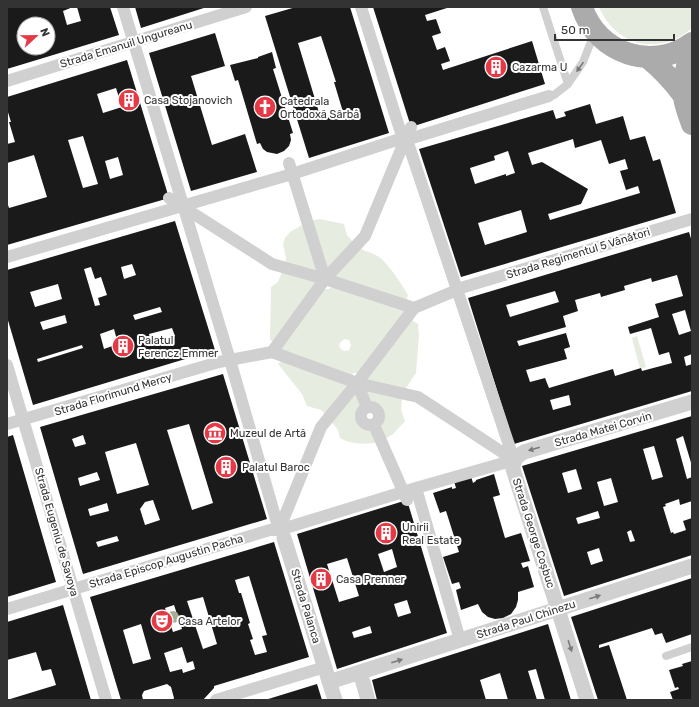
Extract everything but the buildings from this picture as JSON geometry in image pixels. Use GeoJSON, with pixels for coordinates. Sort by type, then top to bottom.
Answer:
{"type":"FeatureCollection","features":[{"type":"Feature","properties":{"kind":"main road"},"geometry":{"type":"LineString","coordinates":[[582,7],[595,32],[618,50],[632,55],[647,58],[669,55],[692,43]]}},
{"type":"Feature","properties":{"kind":"main road"},"geometry":{"type":"LineString","coordinates":[[692,50],[687,62],[684,79],[684,96],[692,124]]}},
{"type":"Feature","properties":{"kind":"main road"},"geometry":{"type":"LineString","coordinates":[[647,58],[661,68],[684,96]]}},
{"type":"Feature","properties":{"kind":"street"},"geometry":{"type":"LineString","coordinates":[[123,7],[176,201],[225,361],[282,534]]}},
{"type":"Feature","properties":{"kind":"street","name":"Strada Emanuil Ungureanu"},"geometry":{"type":"LineString","coordinates":[[7,81],[246,7]]}},
{"type":"Feature","properties":{"kind":"street"},"geometry":{"type":"LineString","coordinates":[[361,7],[400,130],[402,135],[409,132]]}},
{"type":"Feature","properties":{"kind":"street"},"geometry":{"type":"LineString","coordinates":[[409,132],[409,139],[414,139],[549,96]]}},
{"type":"Feature","properties":{"kind":"street"},"geometry":{"type":"LineString","coordinates":[[7,257],[176,201],[409,132]]}},
{"type":"Feature","properties":{"kind":"street"},"geometry":{"type":"LineString","coordinates":[[409,132],[365,236],[325,279],[272,352],[357,383],[418,397],[515,459]]}},
{"type":"Feature","properties":{"kind":"street"},"geometry":{"type":"LineString","coordinates":[[409,132],[461,288],[515,459]]}},
{"type":"Feature","properties":{"kind":"street"},"geometry":{"type":"LineString","coordinates":[[290,168],[325,279]]}},
{"type":"Feature","properties":{"kind":"street"},"geometry":{"type":"LineString","coordinates":[[176,201],[272,264],[325,279],[414,308],[357,383],[321,427],[282,534]]}},
{"type":"Feature","properties":{"kind":"street","name":"Strada Regimentul 5 Vânători"},"geometry":{"type":"LineString","coordinates":[[414,308],[461,288],[692,219]]}},
{"type":"Feature","properties":{"kind":"street","name":"Strada Florimund Mercy"},"geometry":{"type":"LineString","coordinates":[[7,424],[225,361],[272,352]]}},
{"type":"Feature","properties":{"kind":"street","name":"Strada Eugeniu de Savoya"},"geometry":{"type":"LineString","coordinates":[[7,365],[106,700]]}},
{"type":"Feature","properties":{"kind":"street"},"geometry":{"type":"LineString","coordinates":[[357,383],[367,408],[373,407],[378,411],[379,417],[377,423],[374,424],[406,496]]}},
{"type":"Feature","properties":{"kind":"street","name":"Strada Matei Corvin"},"geometry":{"type":"LineString","coordinates":[[515,459],[524,452],[692,402]]}},
{"type":"Feature","properties":{"kind":"street","name":"Strada Episcop Augustin Pacha"},"geometry":{"type":"LineString","coordinates":[[7,609],[270,530],[282,534],[406,496],[416,488],[515,459]]}},
{"type":"Feature","properties":{"kind":"street","name":"Strada George Coșbuc"},"geometry":{"type":"LineString","coordinates":[[515,459],[513,469],[587,700]]}},
{"type":"Feature","properties":{"kind":"street"},"geometry":{"type":"LineString","coordinates":[[416,488],[460,640]]}},
{"type":"Feature","properties":{"kind":"street","name":"Strada Palanca"},"geometry":{"type":"LineString","coordinates":[[282,534],[335,700]]}},
{"type":"Feature","properties":{"kind":"street","name":"Strada Paul Chinezu"},"geometry":{"type":"LineString","coordinates":[[329,682],[692,566]]}},
{"type":"Feature","properties":{"kind":"street"},"geometry":{"type":"LineString","coordinates":[[216,700],[324,667]]}},
{"type":"Feature","properties":{"kind":"street"},"geometry":{"type":"LineString","coordinates":[[360,672],[368,700]]}},
{"type":"Feature","properties":{"kind":"lane"},"geometry":{"type":"LineString","coordinates":[[543,7],[568,84]]}},
{"type":"Feature","properties":{"kind":"lane"},"geometry":{"type":"LineString","coordinates":[[549,96],[554,95],[568,84],[584,62],[595,32]]}},
{"type":"Feature","properties":{"kind":"lane"},"geometry":{"type":"LineString","coordinates":[[666,656],[692,647]]}},
{"type":"Feature","properties":{"kind":"shaded area"},"geometry":{"type":"Polygon","coordinates":[[[599,7],[692,7],[692,28],[680,37],[666,42],[653,44],[640,43],[627,39],[616,31],[607,21],[599,7]]]}},
{"type":"Feature","properties":{"kind":"shaded area"},"geometry":{"type":"Polygon","coordinates":[[[320,219],[344,224],[347,235],[354,243],[329,269],[325,268],[310,221],[320,219]]]}},
{"type":"Feature","properties":{"kind":"shaded area"},"geometry":{"type":"Polygon","coordinates":[[[304,224],[320,270],[316,273],[285,265],[286,257],[283,244],[285,238],[290,232],[304,224]]]}},
{"type":"Feature","properties":{"kind":"shaded area"},"geometry":{"type":"Polygon","coordinates":[[[359,248],[378,256],[387,264],[408,295],[406,303],[336,278],[335,274],[359,248]]]}},
{"type":"Feature","properties":{"kind":"shaded area"},"geometry":{"type":"Polygon","coordinates":[[[282,272],[315,280],[316,285],[275,342],[270,340],[271,287],[278,282],[282,272]]]}},
{"type":"Feature","properties":{"kind":"shaded area"},"geometry":{"type":"Polygon","coordinates":[[[334,286],[408,311],[360,373],[354,373],[350,376],[278,351],[322,289],[329,289],[334,286]],[[344,339],[340,343],[339,346],[341,349],[345,351],[349,350],[351,345],[349,340],[344,339]]]}},
{"type":"Feature","properties":{"kind":"shaded area"},"geometry":{"type":"Polygon","coordinates":[[[410,319],[418,324],[419,335],[416,373],[404,391],[368,380],[367,378],[410,319]]]}},
{"type":"Feature","properties":{"kind":"shaded area"},"geometry":{"type":"Polygon","coordinates":[[[637,336],[646,367],[640,369],[632,338],[637,336]]]}},
{"type":"Feature","properties":{"kind":"shaded area"},"geometry":{"type":"Polygon","coordinates":[[[284,360],[347,386],[326,415],[321,410],[307,406],[302,394],[278,364],[284,360]]]}},
{"type":"Feature","properties":{"kind":"shaded area"},"geometry":{"type":"Polygon","coordinates":[[[367,389],[402,398],[401,410],[405,421],[393,434],[385,439],[380,426],[383,417],[375,405],[368,403],[364,392],[367,389]]]}},
{"type":"Feature","properties":{"kind":"shaded area"},"geometry":{"type":"Polygon","coordinates":[[[354,393],[358,394],[362,405],[358,413],[359,422],[363,427],[373,429],[377,442],[348,442],[340,438],[338,430],[331,421],[354,393]]]}},
{"type":"Feature","properties":{"kind":"place","name":"Cazarma U"},"geometry":{"type":"Point","coordinates":[496,67]}},
{"type":"Feature","properties":{"kind":"place","name":"Casa Stojanovich"},"geometry":{"type":"Point","coordinates":[129,100]}},
{"type":"Feature","properties":{"kind":"place","name":"Catedrala Ortodoxă Sârbă"},"geometry":{"type":"Point","coordinates":[265,107]}},
{"type":"Feature","properties":{"kind":"place","name":"Palatul Ferencz Emmer"},"geometry":{"type":"Point","coordinates":[123,346]}},
{"type":"Feature","properties":{"kind":"place","name":"Muzeul de Artă"},"geometry":{"type":"Point","coordinates":[215,433]}},
{"type":"Feature","properties":{"kind":"place","name":"Palatul Baroc"},"geometry":{"type":"Point","coordinates":[226,467]}},
{"type":"Feature","properties":{"kind":"place","name":"Unirii Real Estate"},"geometry":{"type":"Point","coordinates":[386,533]}},
{"type":"Feature","properties":{"kind":"place","name":"Casa Prenner"},"geometry":{"type":"Point","coordinates":[321,579]}},
{"type":"Feature","properties":{"kind":"place","name":"Casa Artelor"},"geometry":{"type":"Point","coordinates":[162,621]}}]}
